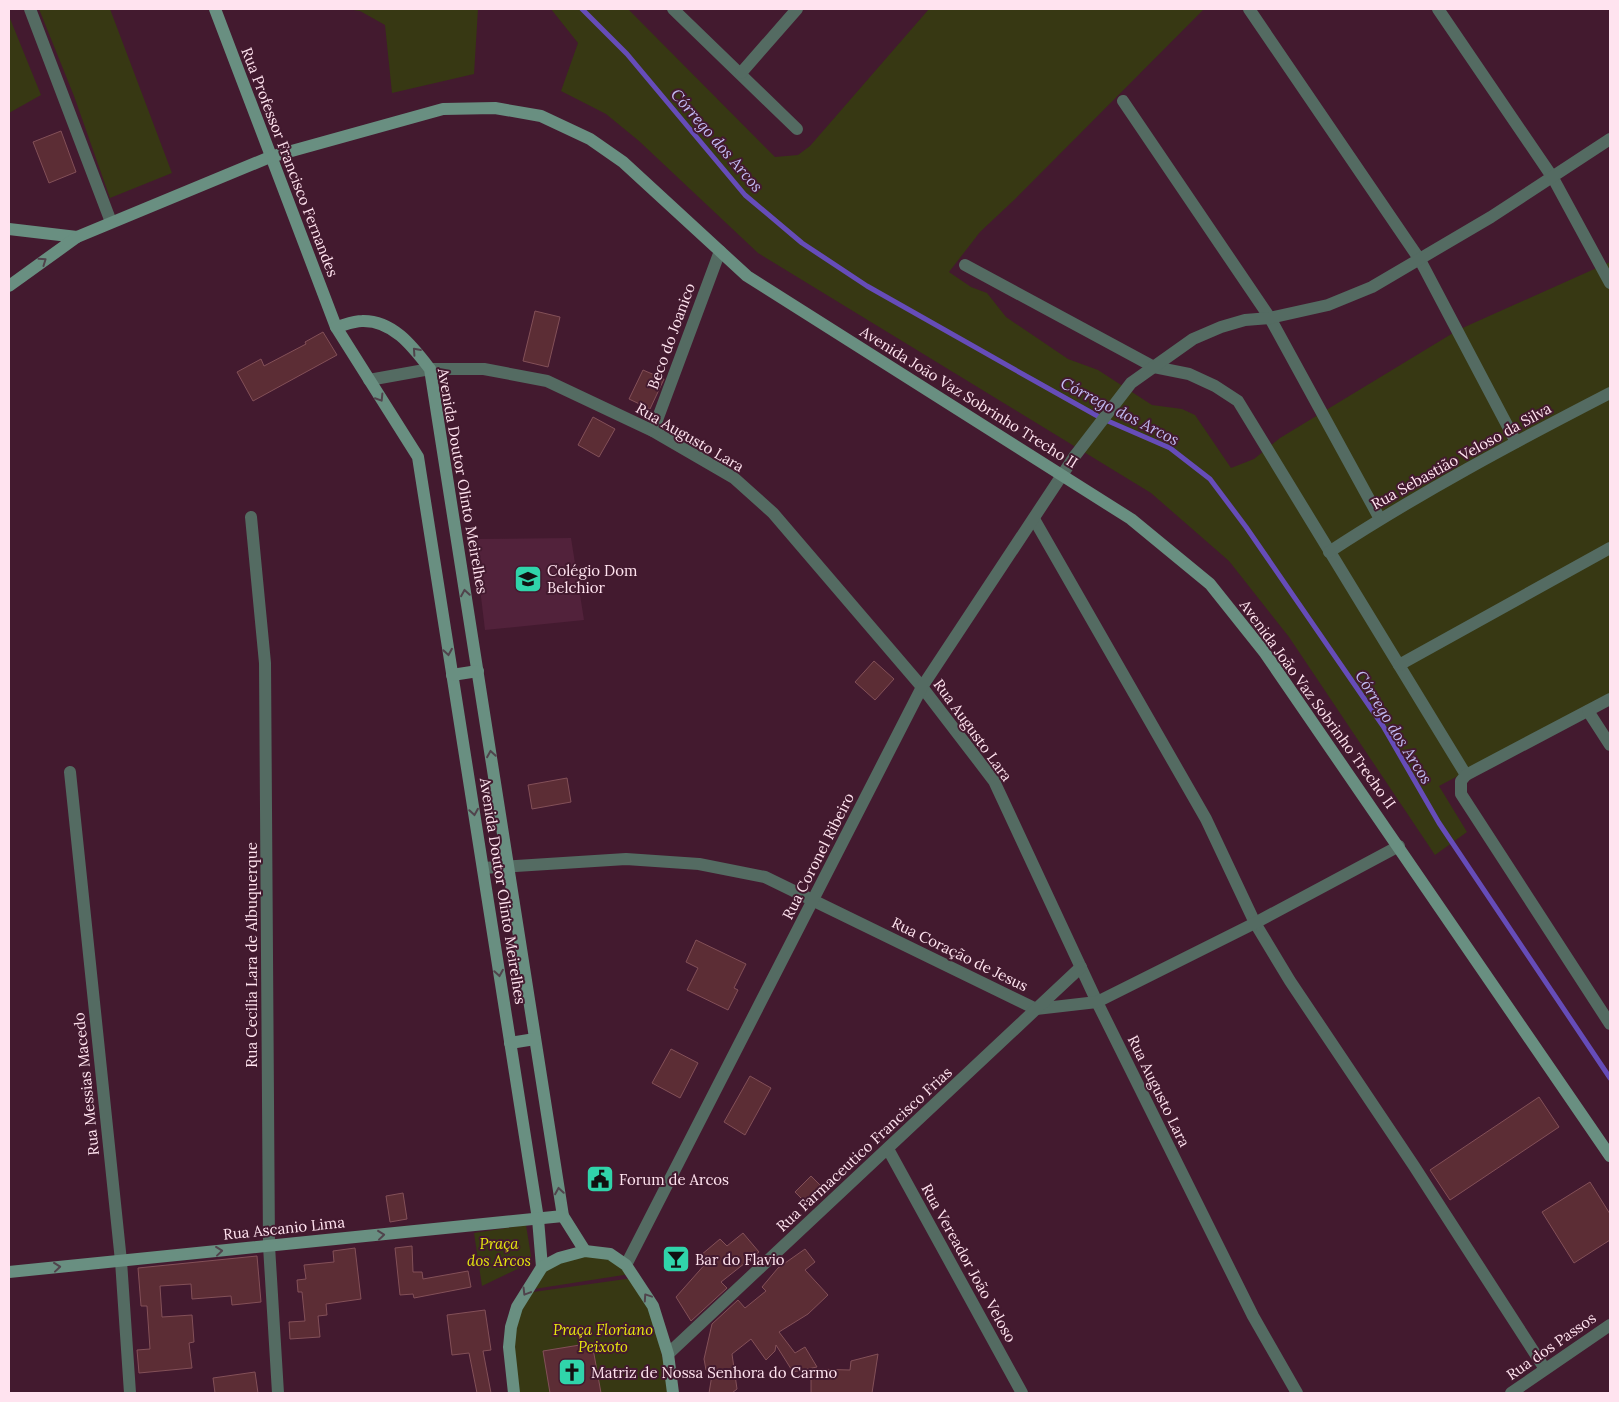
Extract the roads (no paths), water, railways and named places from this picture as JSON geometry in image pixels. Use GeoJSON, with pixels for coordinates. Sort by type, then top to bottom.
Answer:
{"type":"FeatureCollection","features":[{"type":"Feature","properties":{"kind":"main road","name":"Rua Professor Francisco Fernandes"},"geometry":{"type":"LineString","coordinates":[[215,9],[336,327]]}},
{"type":"Feature","properties":{"kind":"main road","name":"Avenida João Vaz Sobrinho Trecho II"},"geometry":{"type":"LineString","coordinates":[[9,286],[78,237],[270,156],[443,108],[495,108],[541,116],[590,139],[623,162],[747,276],[1131,519],[1210,584],[1265,653],[1610,1156]]}},
{"type":"Feature","properties":{"kind":"main road"},"geometry":{"type":"LineString","coordinates":[[9,229],[78,237]]}},
{"type":"Feature","properties":{"kind":"main road","name":"Avenida Doutor Olinto Meirelhes"},"geometry":{"type":"LineString","coordinates":[[542,1267],[538,1219],[418,457],[336,327],[363,321],[390,327],[414,348],[430,368],[563,1216],[585,1251]]}},
{"type":"Feature","properties":{"kind":"main road"},"geometry":{"type":"LineString","coordinates":[[452,675],[478,671]]}},
{"type":"Feature","properties":{"kind":"main road"},"geometry":{"type":"LineString","coordinates":[[510,1042],[535,1039]]}},
{"type":"Feature","properties":{"kind":"main road","name":"Rua Ascanio Lima"},"geometry":{"type":"LineString","coordinates":[[9,1272],[563,1216]]}},
{"type":"Feature","properties":{"kind":"main road"},"geometry":{"type":"LineString","coordinates":[[514,1393],[509,1348],[511,1327],[525,1292],[542,1267],[559,1258],[585,1251],[610,1254],[626,1265],[653,1306],[668,1354],[673,1393]]}},
{"type":"Feature","properties":{"kind":"street"},"geometry":{"type":"LineString","coordinates":[[30,9],[111,222]]}},
{"type":"Feature","properties":{"kind":"street"},"geometry":{"type":"LineString","coordinates":[[673,9],[797,129]]}},
{"type":"Feature","properties":{"kind":"street"},"geometry":{"type":"LineString","coordinates":[[741,73],[798,9]]}},
{"type":"Feature","properties":{"kind":"street"},"geometry":{"type":"LineString","coordinates":[[1250,9],[1420,260],[1516,442]]}},
{"type":"Feature","properties":{"kind":"street"},"geometry":{"type":"LineString","coordinates":[[1438,9],[1553,178],[1610,283]]}},
{"type":"Feature","properties":{"kind":"street"},"geometry":{"type":"LineString","coordinates":[[1123,101],[1270,318],[1380,519]]}},
{"type":"Feature","properties":{"kind":"street","name":"Rua Coronel Ribeiro"},"geometry":{"type":"LineString","coordinates":[[626,1265],[922,687],[1074,457],[1131,383],[1193,339],[1221,327],[1245,320],[1270,318],[1328,305],[1372,287],[1420,260],[1553,178],[1610,139]]}},
{"type":"Feature","properties":{"kind":"street","name":"Beco do Joanico"},"geometry":{"type":"LineString","coordinates":[[653,432],[720,251]]}},
{"type":"Feature","properties":{"kind":"street"},"geometry":{"type":"LineString","coordinates":[[965,265],[1154,367],[1189,374],[1215,386],[1238,401],[1466,775]]}},
{"type":"Feature","properties":{"kind":"street","name":"Rua Augusto Lara"},"geometry":{"type":"LineString","coordinates":[[369,380],[430,368],[484,368],[547,382],[653,432],[734,478],[773,513],[922,687],[994,781],[1097,1002],[1253,1316],[1297,1393]]}},
{"type":"Feature","properties":{"kind":"street","name":"Rua Sebastião Veloso da Silva"},"geometry":{"type":"LineString","coordinates":[[1330,552],[1380,519],[1516,442],[1610,393]]}},
{"type":"Feature","properties":{"kind":"street","name":"Rua Cecilia Lara de Albuquerque"},"geometry":{"type":"LineString","coordinates":[[250,517],[265,663],[269,1246],[278,1393]]}},
{"type":"Feature","properties":{"kind":"street"},"geometry":{"type":"LineString","coordinates":[[1034,519],[1206,819],[1255,924],[1290,981],[1414,1166],[1545,1369]]}},
{"type":"Feature","properties":{"kind":"street"},"geometry":{"type":"LineString","coordinates":[[1399,665],[1610,548]]}},
{"type":"Feature","properties":{"kind":"street"},"geometry":{"type":"LineString","coordinates":[[1610,699],[1466,775],[1461,781],[1461,794],[1610,1024]]}},
{"type":"Feature","properties":{"kind":"street"},"geometry":{"type":"LineString","coordinates":[[1588,711],[1610,745]]}},
{"type":"Feature","properties":{"kind":"street","name":"Rua Messias Macedo"},"geometry":{"type":"LineString","coordinates":[[70,772],[121,1261],[130,1393]]}},
{"type":"Feature","properties":{"kind":"street","name":"Rua Coração de Jesus"},"geometry":{"type":"LineString","coordinates":[[483,868],[626,859],[699,864],[764,877],[1036,1009],[1097,1002],[1255,924],[1399,846]]}},
{"type":"Feature","properties":{"kind":"street","name":"Rua Farmaceutico Francisco Frias"},"geometry":{"type":"LineString","coordinates":[[668,1354],[1081,967]]}},
{"type":"Feature","properties":{"kind":"street","name":"Rua Vereador João Veloso"},"geometry":{"type":"LineString","coordinates":[[888,1149],[1022,1393]]}},
{"type":"Feature","properties":{"kind":"street","name":"Rua dos Passos"},"geometry":{"type":"LineString","coordinates":[[1511,1393],[1610,1325]]}},
{"type":"Feature","properties":{"kind":"waterway","name":"Córrego dos Arcos"},"geometry":{"type":"LineString","coordinates":[[582,9],[627,54],[745,195],[802,243],[867,286],[1101,418],[1170,448],[1210,479],[1246,527],[1383,726],[1439,823],[1610,1078]]}},
{"type":"Feature","properties":{"kind":"place","name":"Colégio Dom Belchior"},"geometry":{"type":"Point","coordinates":[528,579]}},
{"type":"Feature","properties":{"kind":"place","name":"Forum de Arcos"},"geometry":{"type":"Point","coordinates":[600,1179]}},
{"type":"Feature","properties":{"kind":"place","name":"Bar do Flavio"},"geometry":{"type":"Point","coordinates":[676,1259]}},
{"type":"Feature","properties":{"kind":"place","name":"Matriz de Nossa Senhora do Carmo"},"geometry":{"type":"Point","coordinates":[572,1372]}},
{"type":"Feature","properties":{"kind":"park label","name":"Praça dos Arcos"},"geometry":{"type":"Point","coordinates":[499,1252]}},
{"type":"Feature","properties":{"kind":"park label","name":"Praça Floriano Peixoto"},"geometry":{"type":"Point","coordinates":[603,1338]}}]}
